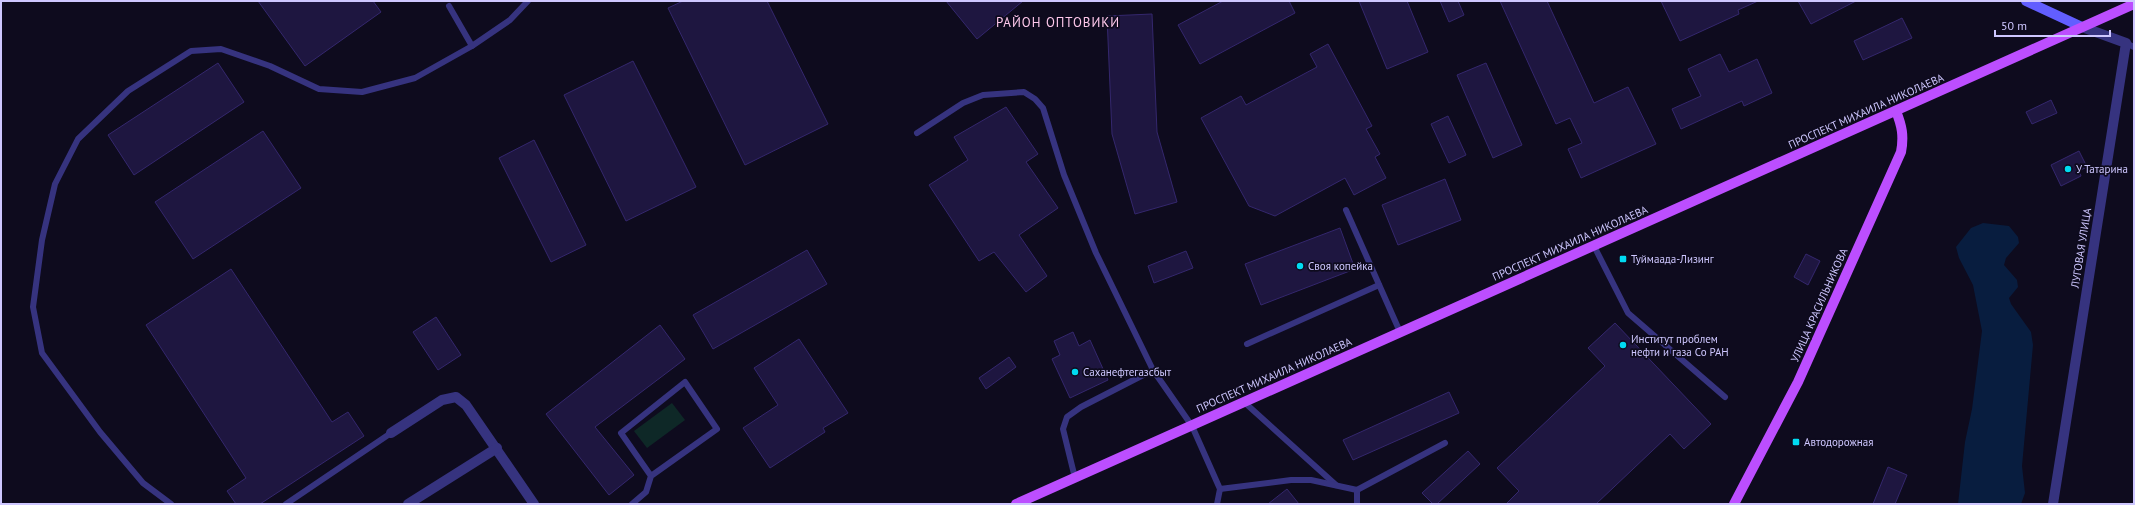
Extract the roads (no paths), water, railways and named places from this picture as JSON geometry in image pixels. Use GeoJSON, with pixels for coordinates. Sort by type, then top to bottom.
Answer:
{"type":"FeatureCollection","features":[{"type":"Feature","properties":{"kind":"main road"},"geometry":{"type":"LineString","coordinates":[[2026,1],[2082,27]]}},
{"type":"Feature","properties":{"kind":"main road","name":"ПРОСПЕКТ МИХАИЛА НИКОЛАЕВА"},"geometry":{"type":"LineString","coordinates":[[1016,504],[2134,4]]}},
{"type":"Feature","properties":{"kind":"main road","name":"УЛИЦА КРАСИЛЬНИКОВА"},"geometry":{"type":"LineString","coordinates":[[1734,504],[1798,382],[1898,159],[1904,138],[1902,125],[1896,111]]}},
{"type":"Feature","properties":{"kind":"street","name":"ЛУГОВАЯ УЛИЦА"},"geometry":{"type":"LineString","coordinates":[[2053,504],[2130,45],[2082,27]]}},
{"type":"Feature","properties":{"kind":"street"},"geometry":{"type":"LineString","coordinates":[[391,433],[442,400],[456,397],[466,405],[497,448],[534,504]]}},
{"type":"Feature","properties":{"kind":"street"},"geometry":{"type":"LineString","coordinates":[[408,504],[497,448]]}},
{"type":"Feature","properties":{"kind":"lane"},"geometry":{"type":"LineString","coordinates":[[170,504],[143,483],[105,438],[42,353],[33,308],[42,240],[55,184],[78,140],[128,91],[191,51],[221,49],[270,66],[319,89],[362,92],[415,78],[472,46],[510,20],[528,1]]}},
{"type":"Feature","properties":{"kind":"lane"},"geometry":{"type":"LineString","coordinates":[[449,6],[472,46]]}},
{"type":"Feature","properties":{"kind":"lane"},"geometry":{"type":"LineString","coordinates":[[917,133],[963,103],[983,95],[1024,92],[1035,99],[1043,108],[1064,176],[1096,253],[1152,370],[1192,426],[1220,489],[1217,504]]}},
{"type":"Feature","properties":{"kind":"lane"},"geometry":{"type":"LineString","coordinates":[[1346,210],[1400,332]]}},
{"type":"Feature","properties":{"kind":"lane"},"geometry":{"type":"LineString","coordinates":[[1594,246],[1628,313],[1725,397]]}},
{"type":"Feature","properties":{"kind":"lane"},"geometry":{"type":"LineString","coordinates":[[1247,344],[1379,285]]}},
{"type":"Feature","properties":{"kind":"lane"},"geometry":{"type":"LineString","coordinates":[[1075,478],[1063,429],[1067,417],[1081,407],[1152,370]]}},
{"type":"Feature","properties":{"kind":"lane"},"geometry":{"type":"LineString","coordinates":[[632,504],[646,492],[651,476],[718,429],[686,382],[621,433],[651,476]]}},
{"type":"Feature","properties":{"kind":"lane"},"geometry":{"type":"LineString","coordinates":[[1244,402],[1338,486]]}},
{"type":"Feature","properties":{"kind":"lane"},"geometry":{"type":"LineString","coordinates":[[286,504],[391,433]]}},
{"type":"Feature","properties":{"kind":"lane"},"geometry":{"type":"LineString","coordinates":[[1220,489],[1291,480],[1311,480],[1356,490],[1445,443]]}},
{"type":"Feature","properties":{"kind":"lane"},"geometry":{"type":"LineString","coordinates":[[1356,490],[1357,504]]}},
{"type":"Feature","properties":{"kind":"water"},"geometry":{"type":"Polygon","coordinates":[[[1983,223],[2009,226],[2018,237],[2019,243],[2006,258],[2004,265],[2017,280],[2018,287],[2009,298],[2011,304],[2031,332],[2033,345],[2022,466],[2025,493],[2021,504],[1958,504],[1965,442],[1972,409],[1982,331],[1973,285],[1959,258],[1956,247],[1971,228],[1983,223]]]}},
{"type":"Feature","properties":{"kind":"place","name":"У Татарина"},"geometry":{"type":"Point","coordinates":[2068,169]}},
{"type":"Feature","properties":{"kind":"place","name":"Туймаада-Лизинг"},"geometry":{"type":"Point","coordinates":[1623,259]}},
{"type":"Feature","properties":{"kind":"place","name":"Своя копейка"},"geometry":{"type":"Point","coordinates":[1300,266]}},
{"type":"Feature","properties":{"kind":"place","name":"Институт проблем нефти и газа Со РАН"},"geometry":{"type":"Point","coordinates":[1623,345]}},
{"type":"Feature","properties":{"kind":"place","name":"Саханефтегазсбыт"},"geometry":{"type":"Point","coordinates":[1075,372]}},
{"type":"Feature","properties":{"kind":"place","name":"Автодорожная"},"geometry":{"type":"Point","coordinates":[1796,442]}},
{"type":"Feature","properties":{"kind":"district","name":"РАЙОН ОПТОВИКИ"},"geometry":{"type":"Point","coordinates":[1058,22]}}]}
